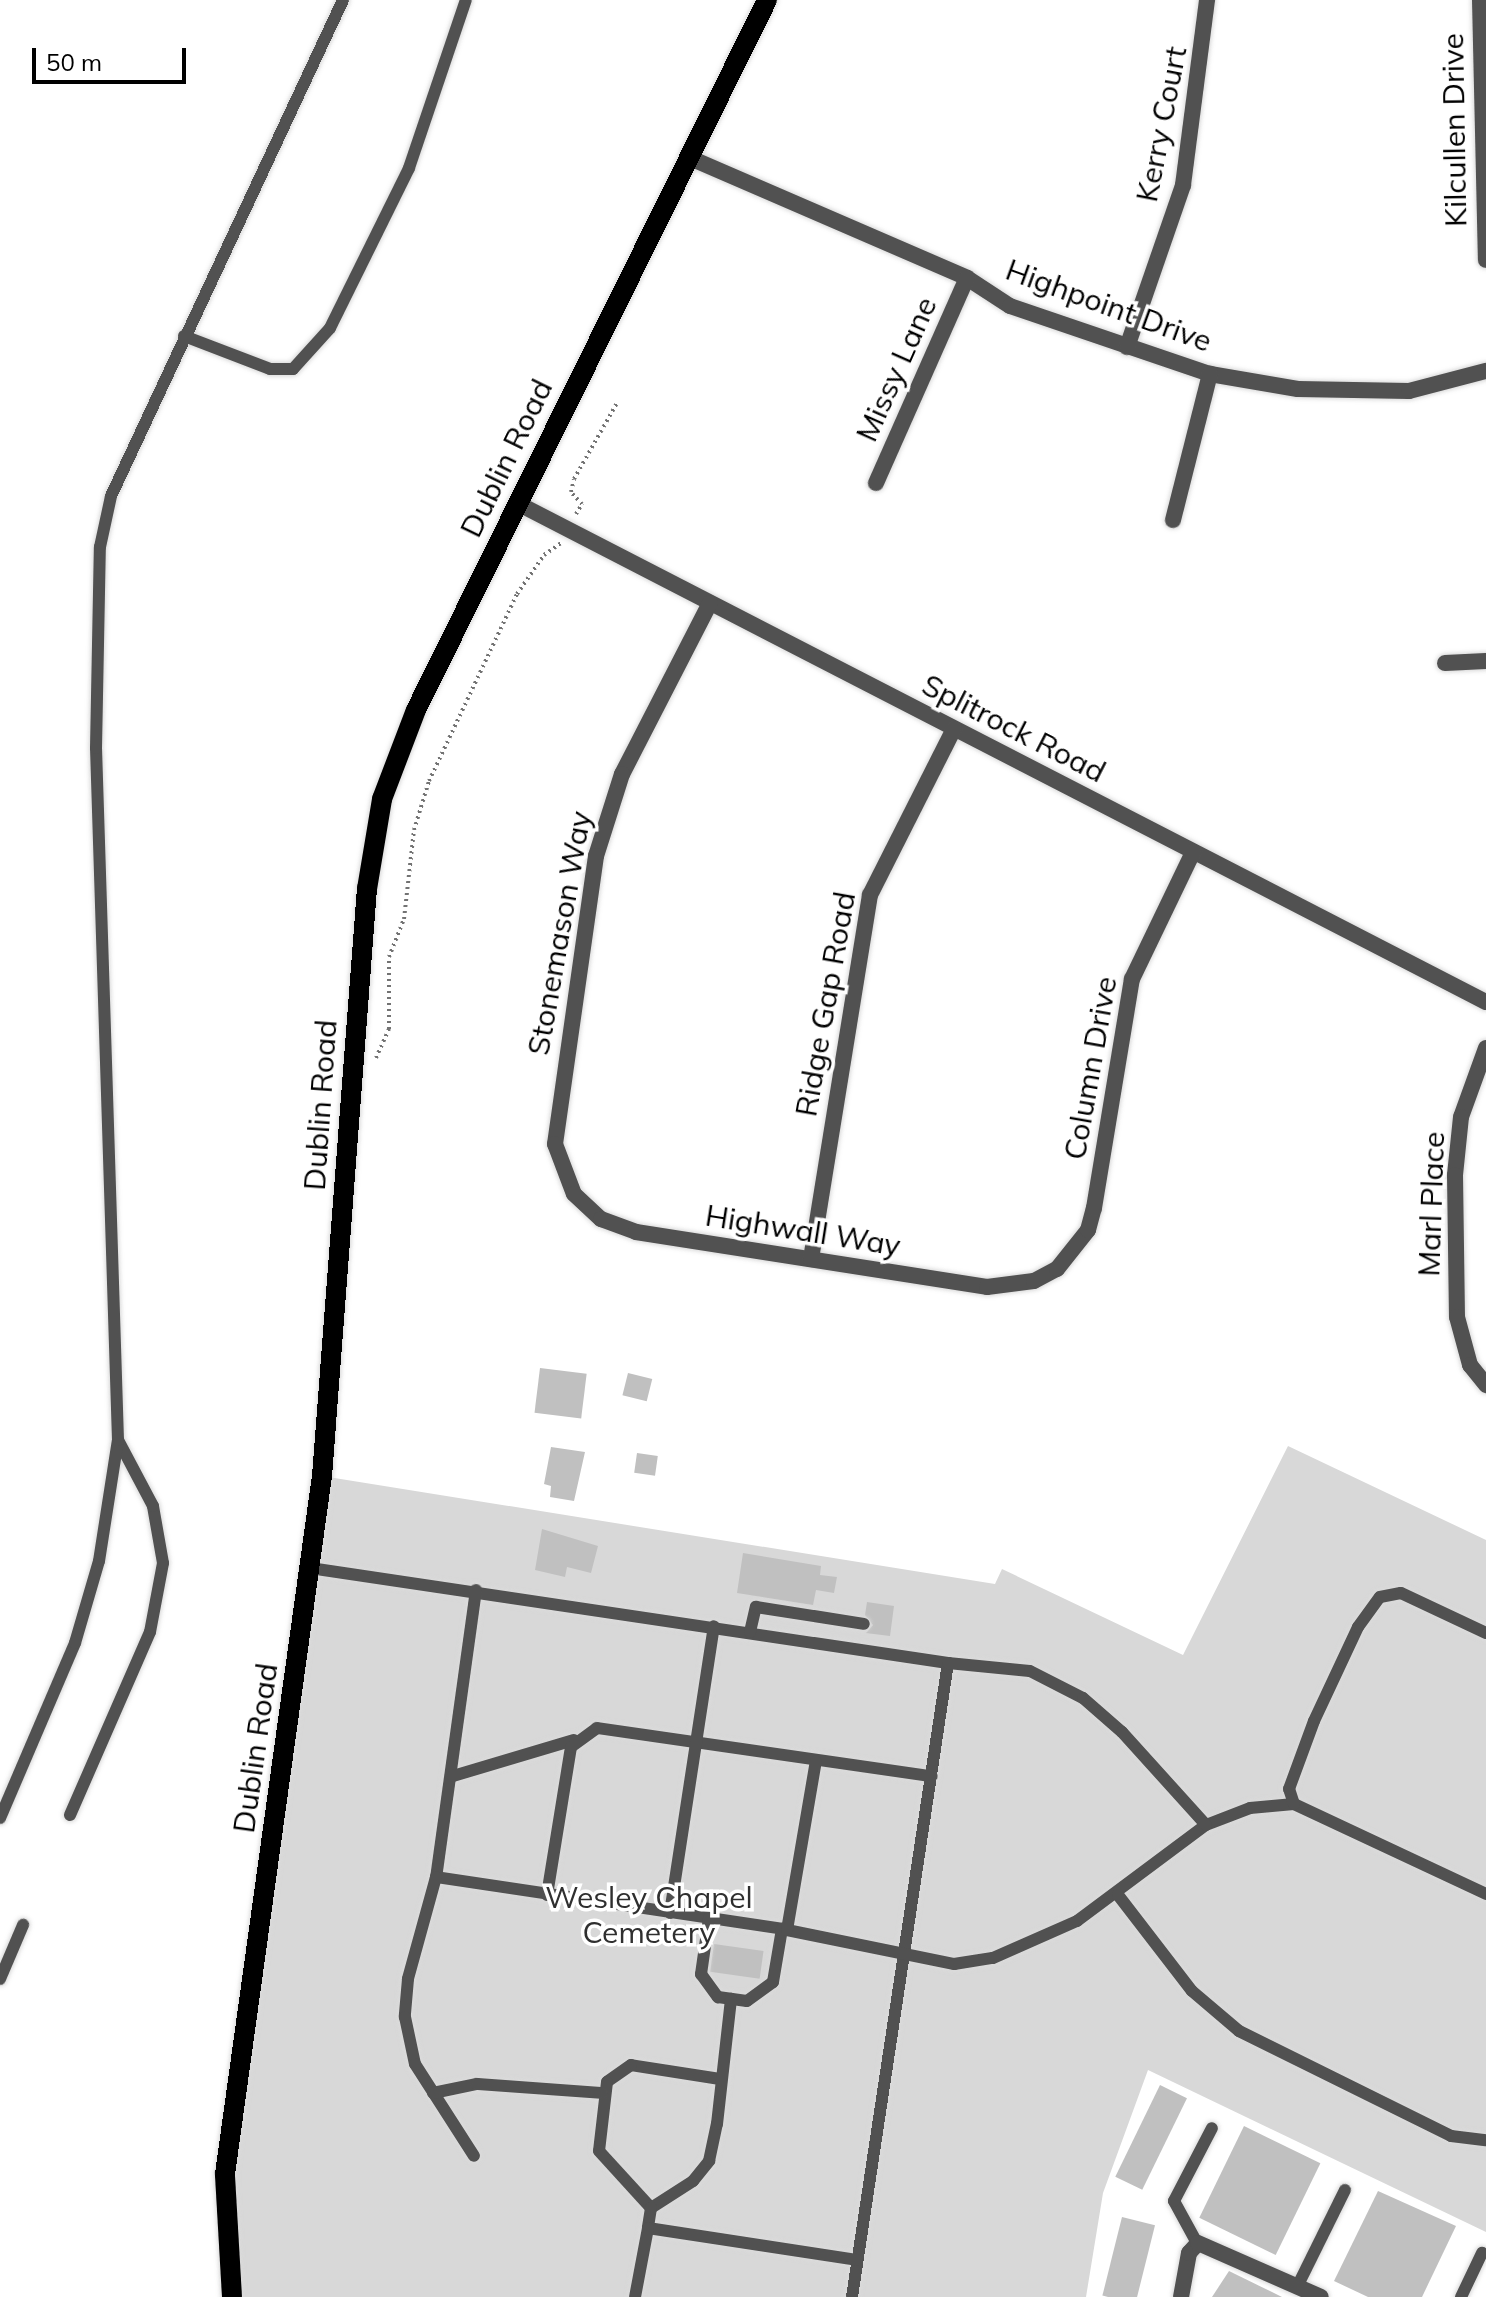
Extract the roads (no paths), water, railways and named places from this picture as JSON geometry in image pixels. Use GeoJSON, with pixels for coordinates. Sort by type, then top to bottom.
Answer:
{"type":"FeatureCollection","features":[{"type":"Feature","properties":{"kind":"main road","name":"Dublin Road"},"geometry":{"type":"LineString","coordinates":[[232,2297],[225,2174],[310,1568],[367,889],[382,799],[416,710],[767,0]]}},
{"type":"Feature","properties":{"kind":"street","name":"Kerry Court"},"geometry":{"type":"LineString","coordinates":[[1127,347],[1183,185],[1207,0]]}},
{"type":"Feature","properties":{"kind":"street","name":"Kilcullen Drive"},"geometry":{"type":"LineString","coordinates":[[1480,0],[1486,260]]}},
{"type":"Feature","properties":{"kind":"street","name":"Highpoint Drive"},"geometry":{"type":"LineString","coordinates":[[688,157],[967,278],[1010,306],[1210,374],[1298,389],[1409,391],[1486,371]]}},
{"type":"Feature","properties":{"kind":"street","name":"Missy Lane"},"geometry":{"type":"LineString","coordinates":[[876,483],[967,278]]}},
{"type":"Feature","properties":{"kind":"street"},"geometry":{"type":"LineString","coordinates":[[1173,520],[1210,374]]}},
{"type":"Feature","properties":{"kind":"street","name":"Splitrock Road"},"geometry":{"type":"LineString","coordinates":[[517,503],[1486,1002]]}},
{"type":"Feature","properties":{"kind":"street","name":"Stonemason Way"},"geometry":{"type":"LineString","coordinates":[[574,1194],[557,1161],[555,1134],[605,814],[710,603]]}},
{"type":"Feature","properties":{"kind":"street"},"geometry":{"type":"LineString","coordinates":[[1445,663],[1486,661]]}},
{"type":"Feature","properties":{"kind":"street","name":"Ridge Gap Road"},"geometry":{"type":"LineString","coordinates":[[811,1259],[870,895],[954,729]]}},
{"type":"Feature","properties":{"kind":"street","name":"Column Drive"},"geometry":{"type":"LineString","coordinates":[[1034,1281],[1057,1269],[1088,1230],[1132,979],[1193,852]]}},
{"type":"Feature","properties":{"kind":"street","name":"Marl Place"},"geometry":{"type":"LineString","coordinates":[[1486,1048],[1461,1117],[1455,1175],[1457,1317],[1470,1365],[1486,1385]]}},
{"type":"Feature","properties":{"kind":"street","name":"Highwall Way"},"geometry":{"type":"LineString","coordinates":[[574,1194],[601,1219],[636,1232],[987,1287],[1034,1281]]}},
{"type":"Feature","properties":{"kind":"street"},"geometry":{"type":"LineString","coordinates":[[1181,2297],[1189,2253],[1197,2243],[1321,2297]]}},
{"type":"Feature","properties":{"kind":"lane"},"geometry":{"type":"LineString","coordinates":[[0,1818],[75,1643],[99,1561],[118,1440],[96,748],[100,547],[111,496],[343,0]]}},
{"type":"Feature","properties":{"kind":"lane"},"geometry":{"type":"LineString","coordinates":[[184,336],[270,369],[293,369],[330,328],[409,168],[466,0]]}},
{"type":"Feature","properties":{"kind":"lane"},"geometry":{"type":"LineString","coordinates":[[70,1815],[150,1632],[163,1563],[153,1506],[118,1440]]}},
{"type":"Feature","properties":{"kind":"lane"},"geometry":{"type":"LineString","coordinates":[[310,1568],[476,1590],[948,1663],[1030,1671],[1083,1698],[1122,1732],[1206,1825]]}},
{"type":"Feature","properties":{"kind":"lane"},"geometry":{"type":"LineString","coordinates":[[474,2156],[415,2064],[405,2017],[408,1979],[436,1877],[453,1776],[476,1590]]}},
{"type":"Feature","properties":{"kind":"lane"},"geometry":{"type":"LineString","coordinates":[[1294,1804],[1289,1789],[1314,1721],[1358,1627],[1380,1597],[1401,1593],[1486,1633]]}},
{"type":"Feature","properties":{"kind":"lane"},"geometry":{"type":"LineString","coordinates":[[750,1632],[756,1607],[864,1624]]}},
{"type":"Feature","properties":{"kind":"lane"},"geometry":{"type":"LineString","coordinates":[[842,1646],[846,1621]]}},
{"type":"Feature","properties":{"kind":"lane"},"geometry":{"type":"LineString","coordinates":[[670,1913],[714,1626]]}},
{"type":"Feature","properties":{"kind":"lane"},"geometry":{"type":"LineString","coordinates":[[852,2297],[948,1663]]}},
{"type":"Feature","properties":{"kind":"lane"},"geometry":{"type":"LineString","coordinates":[[453,1776],[577,1738],[597,1728],[695,1746],[932,1776]]}},
{"type":"Feature","properties":{"kind":"lane"},"geometry":{"type":"LineString","coordinates":[[547,1895],[577,1738]]}},
{"type":"Feature","properties":{"kind":"lane"},"geometry":{"type":"LineString","coordinates":[[709,1918],[701,1974],[708,1990],[731,1999],[747,2001],[773,1982],[816,1761]]}},
{"type":"Feature","properties":{"kind":"lane"},"geometry":{"type":"LineString","coordinates":[[436,1877],[785,1929],[905,1959],[954,1964],[993,1958],[1063,1928],[1118,1895],[1206,1825],[1250,1808],[1294,1804],[1486,1894]]}},
{"type":"Feature","properties":{"kind":"lane"},"geometry":{"type":"LineString","coordinates":[[1118,1895],[1192,1991],[1239,2031],[1451,2136],[1486,2140]]}},
{"type":"Feature","properties":{"kind":"lane"},"geometry":{"type":"LineString","coordinates":[[0,1979],[23,1925]]}},
{"type":"Feature","properties":{"kind":"lane"},"geometry":{"type":"LineString","coordinates":[[635,2297],[651,2208],[703,2172],[731,1999]]}},
{"type":"Feature","properties":{"kind":"lane"},"geometry":{"type":"LineString","coordinates":[[651,2208],[599,2151],[602,2093],[613,2074],[631,2065],[720,2079]]}},
{"type":"Feature","properties":{"kind":"lane"},"geometry":{"type":"LineString","coordinates":[[433,2093],[477,2084],[602,2093]]}},
{"type":"Feature","properties":{"kind":"lane"},"geometry":{"type":"LineString","coordinates":[[1197,2243],[1174,2201],[1212,2128]]}},
{"type":"Feature","properties":{"kind":"lane"},"geometry":{"type":"LineString","coordinates":[[1298,2285],[1345,2190]]}},
{"type":"Feature","properties":{"kind":"lane"},"geometry":{"type":"LineString","coordinates":[[648,2228],[857,2260]]}},
{"type":"Feature","properties":{"kind":"lane"},"geometry":{"type":"LineString","coordinates":[[1461,2297],[1482,2253]]}},
{"type":"Feature","properties":{"kind":"park label","name":"Wesley Chapel Cemetery"},"geometry":{"type":"Point","coordinates":[649,1914]}}]}
